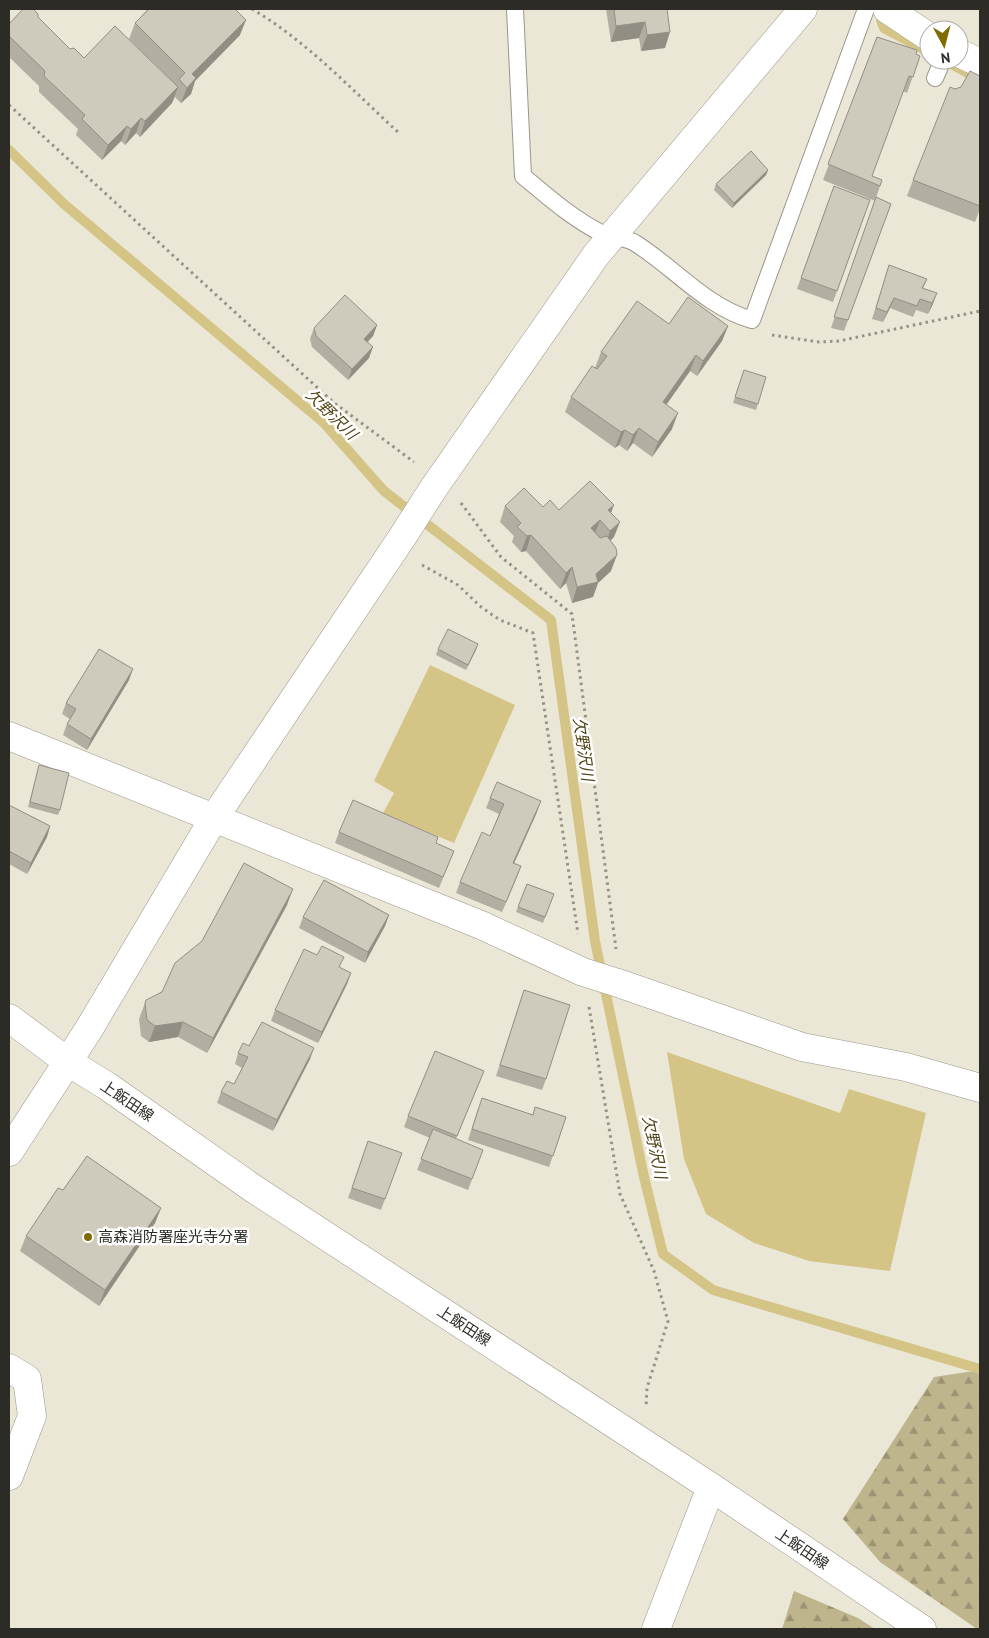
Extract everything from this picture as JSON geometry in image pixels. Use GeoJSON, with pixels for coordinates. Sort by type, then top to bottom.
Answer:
{"type":"FeatureCollection","features":[{"type":"Feature","properties":{"kind":"street"},"geometry":{"type":"LineString","coordinates":[[9,1152],[89,1029],[214,818],[433,489],[596,255],[803,9]]}},
{"type":"Feature","properties":{"kind":"street"},"geometry":{"type":"LineString","coordinates":[[887,9],[919,30]]}},
{"type":"Feature","properties":{"kind":"street"},"geometry":{"type":"LineString","coordinates":[[9,736],[482,925],[583,972],[613,983],[802,1047],[906,1067],[980,1088]]}},
{"type":"Feature","properties":{"kind":"street","name":"上飯田線"},"geometry":{"type":"LineString","coordinates":[[9,1018],[68,1062],[107,1086],[254,1189],[711,1487],[922,1629]]}},
{"type":"Feature","properties":{"kind":"street"},"geometry":{"type":"LineString","coordinates":[[9,1368],[27,1379],[32,1416],[9,1476]]}},
{"type":"Feature","properties":{"kind":"street"},"geometry":{"type":"LineString","coordinates":[[656,1629],[711,1487]]}},
{"type":"Feature","properties":{"kind":"lane"},"geometry":{"type":"LineString","coordinates":[[515,9],[522,176],[582,223],[610,238],[633,241],[706,298],[752,320],[866,9]]}},
{"type":"Feature","properties":{"kind":"lane"},"geometry":{"type":"LineString","coordinates":[[936,76],[939,70]]}},
{"type":"Feature","properties":{"kind":"path"},"geometry":{"type":"LineString","coordinates":[[252,9],[308,48],[400,134]]}},
{"type":"Feature","properties":{"kind":"path"},"geometry":{"type":"LineString","coordinates":[[752,320],[750,327],[764,333],[819,342],[859,338],[980,311]]}},
{"type":"Feature","properties":{"kind":"green space"},"geometry":{"type":"Polygon","coordinates":[[[980,1370],[980,1629],[977,1629],[880,1562],[843,1519],[934,1377],[980,1370]]]}},
{"type":"Feature","properties":{"kind":"green space"},"geometry":{"type":"Polygon","coordinates":[[[794,1591],[858,1618],[875,1629],[782,1629],[794,1591]]]}},
{"type":"Feature","properties":{"kind":"shaded area"},"geometry":{"type":"Polygon","coordinates":[[[430,665],[515,705],[454,843],[383,813],[394,793],[374,781],[430,665]]]}},
{"type":"Feature","properties":{"kind":"shaded area"},"geometry":{"type":"Polygon","coordinates":[[[667,1052],[840,1113],[849,1089],[926,1113],[890,1271],[809,1261],[754,1243],[706,1214],[684,1159],[667,1052]]]}},
{"type":"Feature","properties":{"kind":"building"},"geometry":{"type":"Polygon","coordinates":[[[23,9],[33,9],[38,14],[38,17],[70,49],[74,48],[84,58],[115,26],[178,87],[145,121],[141,118],[131,129],[127,126],[108,145],[82,119],[85,115],[44,76],[45,71],[9,36],[9,24],[23,9]]]}},
{"type":"Feature","properties":{"kind":"building"},"geometry":{"type":"Polygon","coordinates":[[[149,9],[235,9],[246,20],[192,74],[196,78],[187,88],[179,79],[185,73],[135,23],[149,9]]]}},
{"type":"Feature","properties":{"kind":"building"},"geometry":{"type":"Polygon","coordinates":[[[614,9],[667,9],[670,32],[647,35],[645,22],[616,26],[614,9]]]}},
{"type":"Feature","properties":{"kind":"building"},"geometry":{"type":"Polygon","coordinates":[[[877,37],[917,50],[916,54],[919,56],[919,59],[913,77],[909,76],[872,176],[882,180],[880,186],[828,164],[877,37]]]}},
{"type":"Feature","properties":{"kind":"building"},"geometry":{"type":"Polygon","coordinates":[[[970,71],[980,76],[980,206],[913,180],[950,87],[955,89],[961,87],[970,71]]]}},
{"type":"Feature","properties":{"kind":"building"},"geometry":{"type":"Polygon","coordinates":[[[751,151],[768,170],[734,203],[716,184],[751,151]]]}},
{"type":"Feature","properties":{"kind":"building"},"geometry":{"type":"Polygon","coordinates":[[[834,186],[870,200],[837,291],[801,278],[834,186]]]}},
{"type":"Feature","properties":{"kind":"building"},"geometry":{"type":"Polygon","coordinates":[[[876,197],[891,204],[848,320],[834,317],[876,197]]]}},
{"type":"Feature","properties":{"kind":"building"},"geometry":{"type":"Polygon","coordinates":[[[889,265],[927,279],[922,288],[937,293],[932,303],[920,299],[917,306],[894,298],[887,312],[876,308],[889,265]]]}},
{"type":"Feature","properties":{"kind":"building"},"geometry":{"type":"Polygon","coordinates":[[[345,295],[377,325],[364,339],[373,347],[352,369],[316,336],[314,328],[345,295]]]}},
{"type":"Feature","properties":{"kind":"building"},"geometry":{"type":"Polygon","coordinates":[[[688,297],[728,326],[703,361],[696,355],[663,402],[678,413],[658,442],[639,428],[633,435],[625,430],[621,432],[571,397],[592,366],[597,369],[607,356],[601,352],[637,301],[669,324],[688,297]]]}},
{"type":"Feature","properties":{"kind":"building"},"geometry":{"type":"Polygon","coordinates":[[[744,370],[766,377],[758,404],[735,397],[744,370]]]}},
{"type":"Feature","properties":{"kind":"building"},"geometry":{"type":"Polygon","coordinates":[[[590,481],[614,505],[608,510],[620,522],[610,531],[600,520],[591,528],[600,538],[607,536],[616,548],[617,555],[596,574],[598,582],[577,587],[572,567],[566,573],[531,535],[527,536],[517,527],[521,523],[505,506],[524,488],[543,507],[550,500],[559,510],[590,481]]]}},
{"type":"Feature","properties":{"kind":"building"},"geometry":{"type":"Polygon","coordinates":[[[448,629],[478,644],[468,665],[438,649],[448,629]]]}},
{"type":"Feature","properties":{"kind":"building"},"geometry":{"type":"Polygon","coordinates":[[[99,649],[133,669],[91,739],[67,724],[76,709],[66,703],[99,649]]]}},
{"type":"Feature","properties":{"kind":"building"},"geometry":{"type":"Polygon","coordinates":[[[39,765],[69,773],[60,810],[30,802],[39,765]]]}},
{"type":"Feature","properties":{"kind":"building"},"geometry":{"type":"Polygon","coordinates":[[[497,782],[541,801],[513,863],[521,866],[506,902],[460,882],[482,832],[490,836],[504,804],[490,798],[497,782]]]}},
{"type":"Feature","properties":{"kind":"building"},"geometry":{"type":"Polygon","coordinates":[[[353,800],[438,837],[436,843],[454,851],[443,877],[339,832],[353,800]]]}},
{"type":"Feature","properties":{"kind":"building"},"geometry":{"type":"Polygon","coordinates":[[[9,805],[50,826],[31,863],[9,851],[9,805]]]}},
{"type":"Feature","properties":{"kind":"building"},"geometry":{"type":"Polygon","coordinates":[[[244,863],[293,889],[213,1038],[183,1022],[155,1026],[147,1020],[146,1000],[162,992],[175,963],[202,941],[244,863]]]}},
{"type":"Feature","properties":{"kind":"building"},"geometry":{"type":"Polygon","coordinates":[[[324,880],[389,915],[368,952],[303,917],[324,880]]]}},
{"type":"Feature","properties":{"kind":"building"},"geometry":{"type":"Polygon","coordinates":[[[527,884],[554,894],[545,917],[518,907],[527,884]]]}},
{"type":"Feature","properties":{"kind":"building"},"geometry":{"type":"Polygon","coordinates":[[[322,946],[344,957],[339,967],[351,973],[322,1032],[275,1010],[304,949],[317,955],[322,946]]]}},
{"type":"Feature","properties":{"kind":"building"},"geometry":{"type":"Polygon","coordinates":[[[524,990],[570,1005],[546,1079],[500,1065],[524,990]]]}},
{"type":"Feature","properties":{"kind":"building"},"geometry":{"type":"Polygon","coordinates":[[[262,1022],[314,1048],[277,1120],[221,1092],[227,1081],[234,1084],[248,1057],[238,1053],[243,1043],[249,1046],[262,1022]]]}},
{"type":"Feature","properties":{"kind":"building"},"geometry":{"type":"Polygon","coordinates":[[[435,1051],[484,1071],[457,1136],[408,1116],[435,1051]]]}},
{"type":"Feature","properties":{"kind":"building"},"geometry":{"type":"Polygon","coordinates":[[[482,1098],[533,1115],[535,1107],[566,1117],[553,1156],[472,1129],[482,1098]]]}},
{"type":"Feature","properties":{"kind":"building"},"geometry":{"type":"Polygon","coordinates":[[[433,1129],[483,1150],[472,1179],[421,1159],[433,1129]]]}},
{"type":"Feature","properties":{"kind":"building"},"geometry":{"type":"Polygon","coordinates":[[[368,1141],[402,1153],[385,1199],[352,1188],[368,1141]]]}},
{"type":"Feature","properties":{"kind":"building","name":"高森消防署座光寺分署"},"geometry":{"type":"Polygon","coordinates":[[[87,1156],[161,1208],[105,1290],[26,1236],[58,1188],[63,1190],[87,1156]]]}},
{"type":"Feature","properties":{"kind":"waterway"},"geometry":{"type":"LineString","coordinates":[[881,20],[884,28],[919,47]]}},
{"type":"Feature","properties":{"kind":"waterway"},"geometry":{"type":"LineString","coordinates":[[962,70],[980,80]]}},
{"type":"Feature","properties":{"kind":"waterway","name":"欠野沢川"},"geometry":{"type":"LineString","coordinates":[[9,150],[64,204],[324,423],[384,491],[551,620],[595,941],[644,1177],[663,1254],[713,1290],[980,1369]]}},
{"type":"Feature","properties":{"kind":"place","name":"高森消防署座光寺分署"},"geometry":{"type":"Point","coordinates":[88,1237]}}]}
